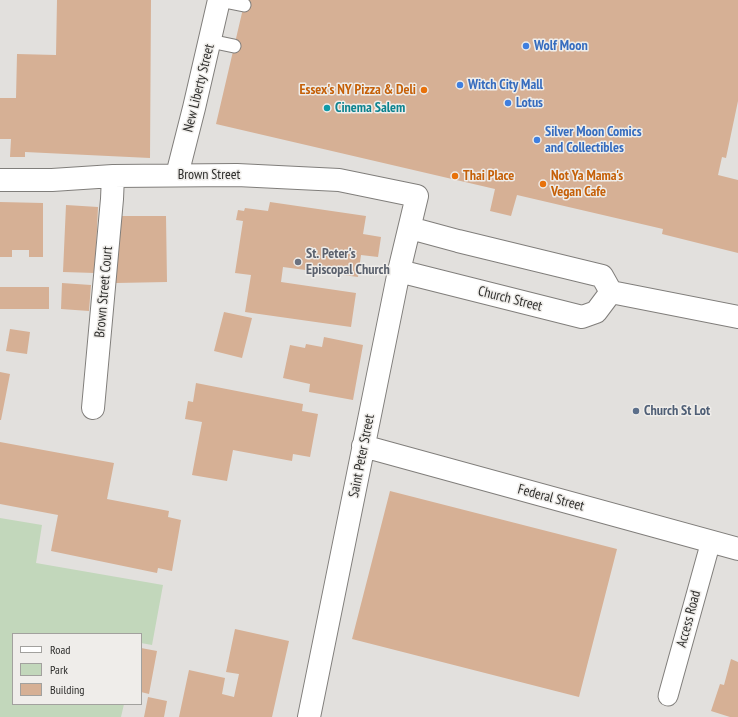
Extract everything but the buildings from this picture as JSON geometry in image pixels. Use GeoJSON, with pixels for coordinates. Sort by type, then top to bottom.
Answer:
{"type":"FeatureCollection","features":[{"type":"Feature","properties":{"kind":"street","name":"New Liberty Street"},"geometry":{"type":"LineString","coordinates":[[176,175],[219,0]]}},
{"type":"Feature","properties":{"kind":"street","name":"Brown Street"},"geometry":{"type":"LineString","coordinates":[[0,180],[52,180],[113,176],[237,175],[339,180],[417,196]]}},
{"type":"Feature","properties":{"kind":"street","name":"Brown Street Court"},"geometry":{"type":"LineString","coordinates":[[93,408],[113,176]]}},
{"type":"Feature","properties":{"kind":"street","name":"Saint Peter Street"},"geometry":{"type":"LineString","coordinates":[[309,717],[400,271],[417,196]]}},
{"type":"Feature","properties":{"kind":"street"},"geometry":{"type":"LineString","coordinates":[[410,228],[602,276],[611,292],[738,317]]}},
{"type":"Feature","properties":{"kind":"street","name":"Church Street"},"geometry":{"type":"LineString","coordinates":[[400,271],[582,316],[596,312],[611,292]]}},
{"type":"Feature","properties":{"kind":"street","name":"Federal Street"},"geometry":{"type":"LineString","coordinates":[[364,446],[738,549]]}},
{"type":"Feature","properties":{"kind":"street","name":"Access Road"},"geometry":{"type":"LineString","coordinates":[[668,696],[711,541]]}},
{"type":"Feature","properties":{"kind":"lane"},"geometry":{"type":"LineString","coordinates":[[219,0],[244,5]]}},
{"type":"Feature","properties":{"kind":"lane"},"geometry":{"type":"LineString","coordinates":[[210,41],[234,46]]}},
{"type":"Feature","properties":{"kind":"green space"},"geometry":{"type":"Polygon","coordinates":[[[0,518],[42,525],[36,563],[163,585],[152,645],[142,643],[142,633],[12,633],[12,705],[124,705],[121,717],[0,717],[0,518]]]}},
{"type":"Feature","properties":{"kind":"place","name":"Wolf Moon"},"geometry":{"type":"Point","coordinates":[526,46]}},
{"type":"Feature","properties":{"kind":"place","name":"Witch City Mall"},"geometry":{"type":"Point","coordinates":[460,85]}},
{"type":"Feature","properties":{"kind":"place","name":"Essex's NY Pizza & Deli"},"geometry":{"type":"Point","coordinates":[424,90]}},
{"type":"Feature","properties":{"kind":"place","name":"Lotus"},"geometry":{"type":"Point","coordinates":[508,103]}},
{"type":"Feature","properties":{"kind":"place","name":"Cinema Salem"},"geometry":{"type":"Point","coordinates":[327,108]}},
{"type":"Feature","properties":{"kind":"place","name":"Silver Moon Comics and Collectibles"},"geometry":{"type":"Point","coordinates":[537,140]}},
{"type":"Feature","properties":{"kind":"place","name":"Thai Place"},"geometry":{"type":"Point","coordinates":[455,176]}},
{"type":"Feature","properties":{"kind":"place","name":"Not Ya Mama's Vegan Cafe"},"geometry":{"type":"Point","coordinates":[543,184]}},
{"type":"Feature","properties":{"kind":"place","name":"St. Peter's Episcopal Church"},"geometry":{"type":"Point","coordinates":[298,262]}},
{"type":"Feature","properties":{"kind":"place","name":"Church St Lot"},"geometry":{"type":"Point","coordinates":[636,411]}}]}
